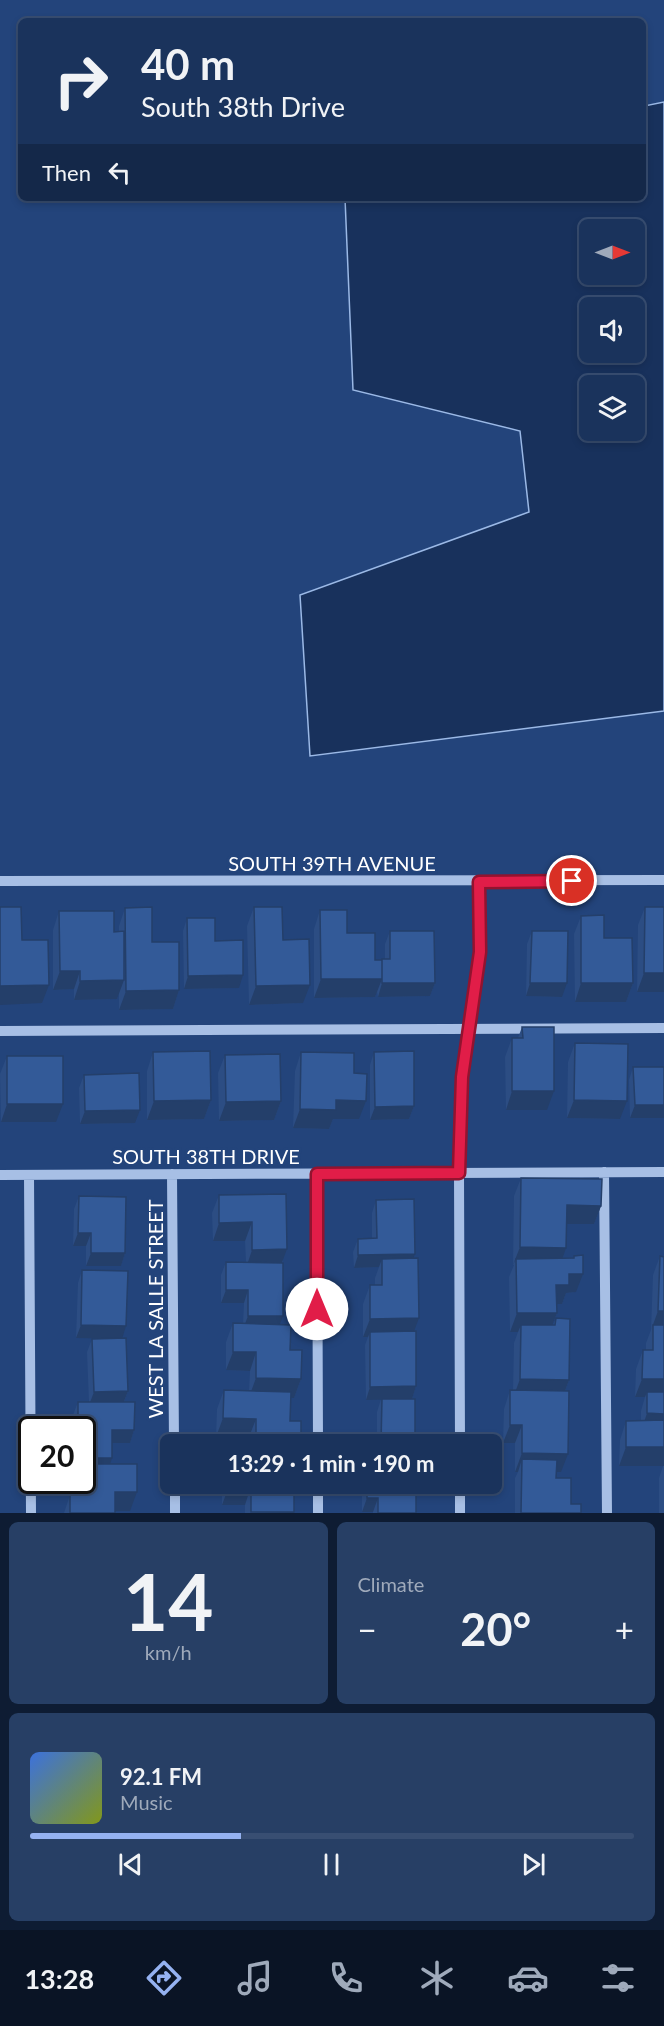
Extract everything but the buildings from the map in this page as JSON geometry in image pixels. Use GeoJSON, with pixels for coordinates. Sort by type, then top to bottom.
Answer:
{"type":"FeatureCollection","features":[{"type":"Feature","properties":{"kind":"street","name":"SOUTH 39TH AVENUE"},"geometry":{"type":"LineString","coordinates":[[0,881],[664,880]]}},
{"type":"Feature","properties":{"kind":"street"},"geometry":{"type":"LineString","coordinates":[[460,1434],[459,1173],[462,1077],[480,952],[479,882]]}},
{"type":"Feature","properties":{"kind":"street"},"geometry":{"type":"LineString","coordinates":[[0,1031],[469,1027],[664,1028]]}},
{"type":"Feature","properties":{"kind":"street"},"geometry":{"type":"LineString","coordinates":[[604,1172],[607,1513]]}},
{"type":"Feature","properties":{"kind":"street","name":"SOUTH 38TH DRIVE"},"geometry":{"type":"LineString","coordinates":[[0,1175],[664,1172]]}},
{"type":"Feature","properties":{"kind":"street","name":"WEST LA SALLE STREET"},"geometry":{"type":"LineString","coordinates":[[172,1174],[174,1434]]}},
{"type":"Feature","properties":{"kind":"street"},"geometry":{"type":"LineString","coordinates":[[317,1174],[318,1434]]}},
{"type":"Feature","properties":{"kind":"street"},"geometry":{"type":"LineString","coordinates":[[29,1175],[31,1513]]}},
{"type":"Feature","properties":{"kind":"street"},"geometry":{"type":"LineString","coordinates":[[175,1494],[175,1513]]}},
{"type":"Feature","properties":{"kind":"street"},"geometry":{"type":"LineString","coordinates":[[318,1494],[318,1513]]}},
{"type":"Feature","properties":{"kind":"street"},"geometry":{"type":"LineString","coordinates":[[460,1494],[460,1513]]}},
{"type":"Feature","properties":{"kind":"water"},"geometry":{"type":"Polygon","coordinates":[[[664,102],[664,711],[310,756],[300,595],[529,512],[520,431],[353,390],[345,201],[646,201],[646,106],[664,102]]]}},
{"type":"Feature","properties":{"kind":"route"},"geometry":{"type":"LineString","coordinates":[[317,1309],[317,1174],[459,1173],[462,1077],[480,952],[479,882],[572,881]]}}]}
